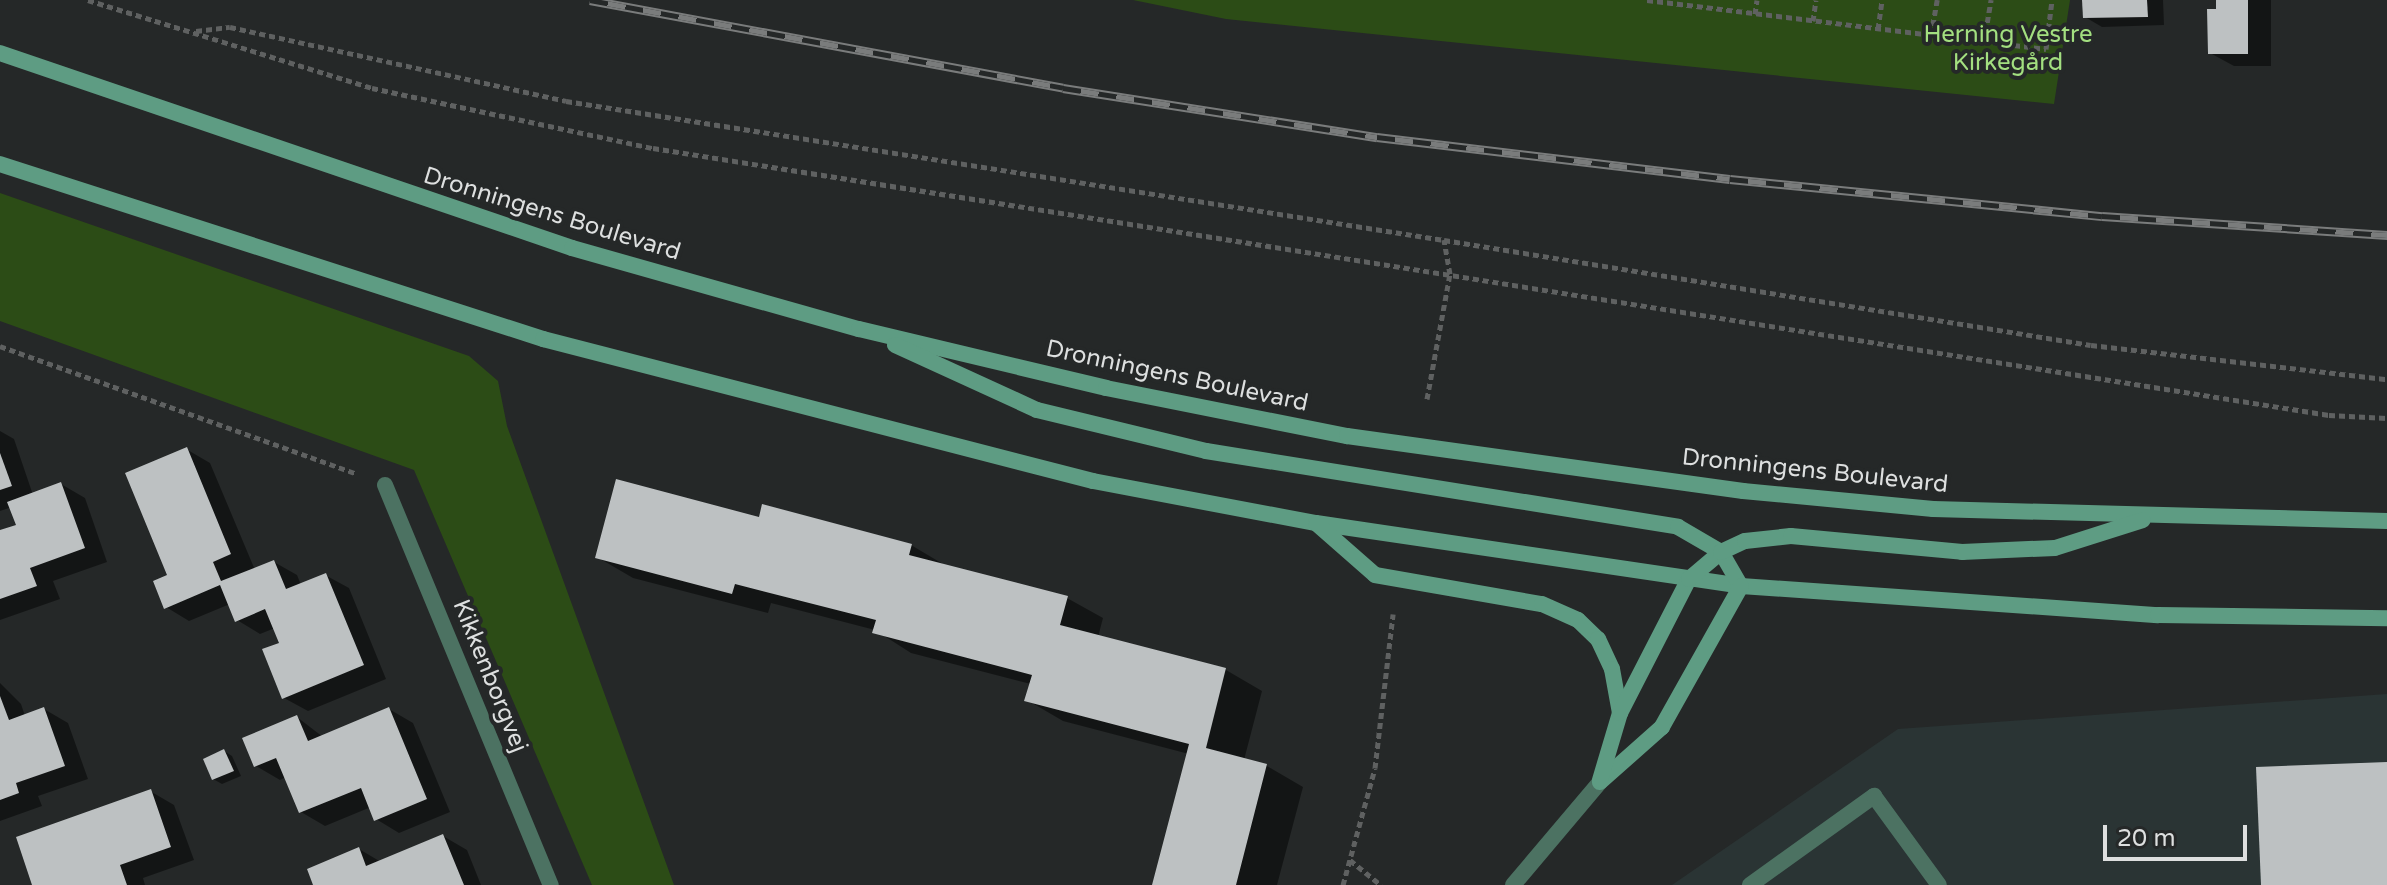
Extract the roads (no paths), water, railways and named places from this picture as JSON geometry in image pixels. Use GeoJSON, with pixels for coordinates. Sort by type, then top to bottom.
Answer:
{"type":"FeatureCollection","features":[{"type":"Feature","properties":{"kind":"main road","name":"Dronningens Boulevard"},"geometry":{"type":"LineString","coordinates":[[0,53],[572,248],[859,329],[1106,388],[1362,438],[1743,491],[1933,509],[2387,521]]}},
{"type":"Feature","properties":{"kind":"main road"},"geometry":{"type":"LineString","coordinates":[[0,164],[543,339],[1093,481],[1316,523],[1741,586],[2158,615],[2387,618]]}},
{"type":"Feature","properties":{"kind":"main road"},"geometry":{"type":"LineString","coordinates":[[859,329],[1037,410],[1206,451],[1678,527],[1721,552],[1741,586]]}},
{"type":"Feature","properties":{"kind":"main road"},"geometry":{"type":"LineString","coordinates":[[1600,782],[1620,713],[1689,579],[1721,552],[1745,541],[1791,536],[1962,552],[2055,548],[2157,516]]}},
{"type":"Feature","properties":{"kind":"main road"},"geometry":{"type":"LineString","coordinates":[[1316,523],[1375,575],[1542,604],[1578,620],[1598,639],[1612,669],[1620,713]]}},
{"type":"Feature","properties":{"kind":"main road"},"geometry":{"type":"LineString","coordinates":[[1600,782],[1662,727],[1741,586]]}},
{"type":"Feature","properties":{"kind":"street","name":"Kikkenborgvej"},"geometry":{"type":"LineString","coordinates":[[385,485],[551,885]]}},
{"type":"Feature","properties":{"kind":"street"},"geometry":{"type":"LineString","coordinates":[[1513,885],[1600,782]]}},
{"type":"Feature","properties":{"kind":"street"},"geometry":{"type":"LineString","coordinates":[[1750,885],[1771,879],[1874,796],[1939,885]]}},
{"type":"Feature","properties":{"kind":"railway"},"geometry":{"type":"LineString","coordinates":[[590,0],[1063,88],[1377,137],[1730,179],[2102,216],[2387,235]]}},
{"type":"Feature","properties":{"kind":"park label","name":"Herning Vestre Kirkegård"},"geometry":{"type":"Point","coordinates":[2008,49]}}]}
